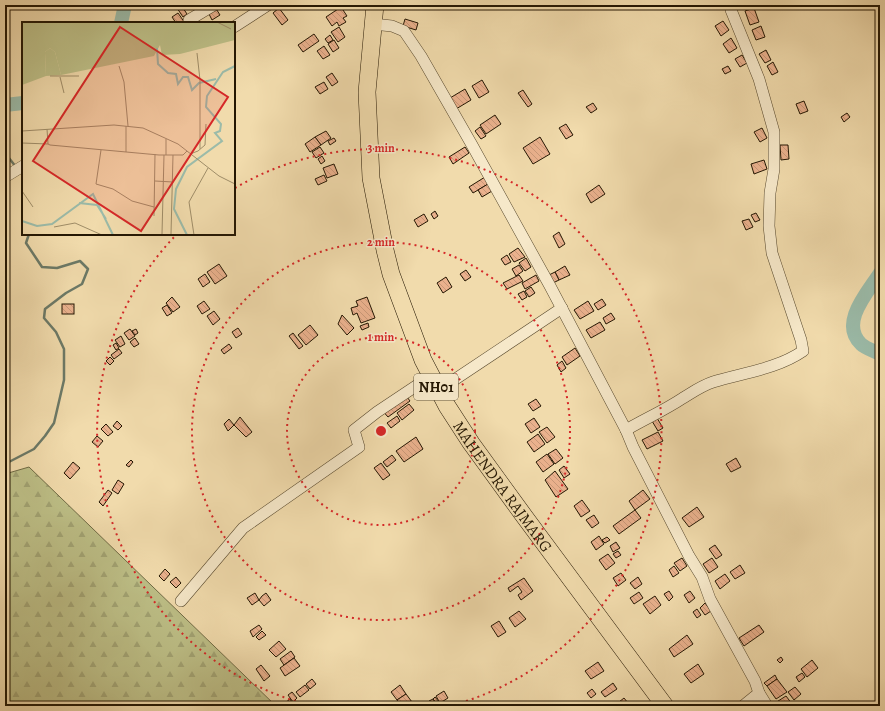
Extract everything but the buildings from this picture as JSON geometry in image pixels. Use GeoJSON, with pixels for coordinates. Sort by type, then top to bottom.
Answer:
{"type":"FeatureCollection","features":[{"type":"Feature","properties":{"kind":"highway","name":"MAHENDRA RAJMARG"},"geometry":{"type":"LineString","coordinates":[[375,5],[367,92],[371,178],[391,274],[423,360],[447,406],[471,443],[666,706]]}},
{"type":"Feature","properties":{"kind":"street"},"geometry":{"type":"LineString","coordinates":[[190,20],[214,5]]}},
{"type":"Feature","properties":{"kind":"street"},"geometry":{"type":"LineString","coordinates":[[235,26],[268,5]]}},
{"type":"Feature","properties":{"kind":"street"},"geometry":{"type":"LineString","coordinates":[[626,430],[683,398],[694,390],[712,382],[776,364],[803,351],[801,340],[772,252],[769,226],[770,193],[774,169],[774,132],[759,79],[731,10]]}},
{"type":"Feature","properties":{"kind":"street"},"geometry":{"type":"LineString","coordinates":[[373,24],[392,26],[404,31],[472,145],[562,308],[626,430],[688,556],[702,577],[710,599],[755,680],[759,693],[767,706]]}},
{"type":"Feature","properties":{"kind":"street"},"geometry":{"type":"LineString","coordinates":[[5,177],[22,167]]}},
{"type":"Feature","properties":{"kind":"street"},"geometry":{"type":"LineString","coordinates":[[181,601],[243,528],[359,447],[354,430],[377,412],[434,382],[451,382],[562,308]]}},
{"type":"Feature","properties":{"kind":"street"},"geometry":{"type":"LineString","coordinates":[[743,706],[759,693]]}},
{"type":"Feature","properties":{"kind":"green space"},"geometry":{"type":"Polygon","coordinates":[[[29,467],[276,706],[5,706],[5,474],[29,467]]]}},
{"type":"Feature","properties":{"kind":"waterway"},"geometry":{"type":"LineString","coordinates":[[121,22],[125,5]]}},
{"type":"Feature","properties":{"kind":"waterway"},"geometry":{"type":"LineString","coordinates":[[5,105],[22,103]]}},
{"type":"Feature","properties":{"kind":"waterway"},"geometry":{"type":"LineString","coordinates":[[5,153],[16,167]]}},
{"type":"Feature","properties":{"kind":"waterway"},"geometry":{"type":"LineString","coordinates":[[5,464],[34,449],[54,423],[64,380],[64,349],[56,332],[44,318],[45,309],[66,293],[82,284],[88,269],[80,261],[57,268],[42,267],[26,243],[29,235]]}},
{"type":"Feature","properties":{"kind":"waterway"},"geometry":{"type":"LineString","coordinates":[[880,273],[863,298],[854,317],[853,327],[855,336],[861,344],[880,354]]}}]}
